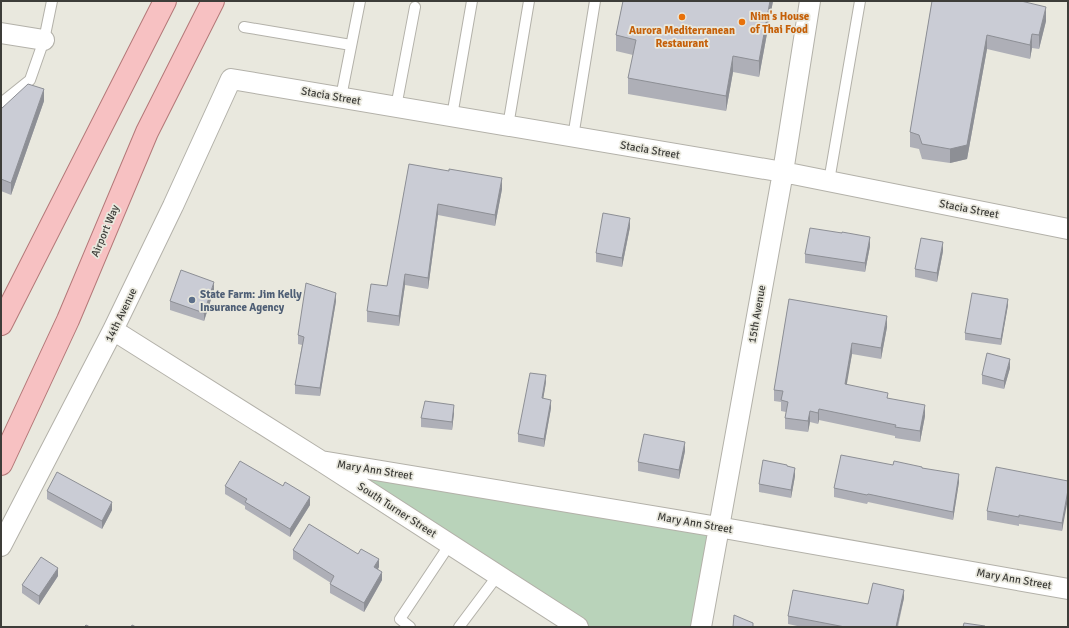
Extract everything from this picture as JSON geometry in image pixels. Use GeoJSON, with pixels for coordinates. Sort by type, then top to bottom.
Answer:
{"type":"FeatureCollection","features":[{"type":"Feature","properties":{"kind":"main road"},"geometry":{"type":"LineString","coordinates":[[1,324],[165,1]]}},
{"type":"Feature","properties":{"kind":"main road","name":"Airport Way"},"geometry":{"type":"LineString","coordinates":[[1,464],[68,320],[147,132],[213,1]]}},
{"type":"Feature","properties":{"kind":"street","name":"15th Avenue"},"geometry":{"type":"LineString","coordinates":[[701,627],[783,172],[810,1]]}},
{"type":"Feature","properties":{"kind":"street"},"geometry":{"type":"LineString","coordinates":[[1,33],[44,40]]}},
{"type":"Feature","properties":{"kind":"street","name":"Stacia Street"},"geometry":{"type":"LineString","coordinates":[[231,79],[783,172],[1068,229]]}},
{"type":"Feature","properties":{"kind":"street","name":"14th Avenue"},"geometry":{"type":"LineString","coordinates":[[1,546],[113,330],[173,206],[231,79]]}},
{"type":"Feature","properties":{"kind":"street","name":"South Turner Street"},"geometry":{"type":"LineString","coordinates":[[113,330],[321,461],[578,627]]}},
{"type":"Feature","properties":{"kind":"street","name":"Mary Ann Street"},"geometry":{"type":"LineString","coordinates":[[321,461],[718,527],[1068,589]]}},
{"type":"Feature","properties":{"kind":"lane"},"geometry":{"type":"LineString","coordinates":[[1,103],[30,80],[44,40],[52,1]]}},
{"type":"Feature","properties":{"kind":"lane"},"geometry":{"type":"LineString","coordinates":[[341,97],[360,1]]}},
{"type":"Feature","properties":{"kind":"lane"},"geometry":{"type":"LineString","coordinates":[[452,116],[472,1]]}},
{"type":"Feature","properties":{"kind":"lane"},"geometry":{"type":"LineString","coordinates":[[508,126],[529,1]]}},
{"type":"Feature","properties":{"kind":"lane"},"geometry":{"type":"LineString","coordinates":[[573,137],[595,1]]}},
{"type":"Feature","properties":{"kind":"lane"},"geometry":{"type":"LineString","coordinates":[[829,181],[860,1]]}},
{"type":"Feature","properties":{"kind":"lane"},"geometry":{"type":"LineString","coordinates":[[396,107],[415,8]]}},
{"type":"Feature","properties":{"kind":"lane"},"geometry":{"type":"LineString","coordinates":[[244,27],[351,45]]}},
{"type":"Feature","properties":{"kind":"lane"},"geometry":{"type":"LineString","coordinates":[[410,627],[400,619],[450,544]]}},
{"type":"Feature","properties":{"kind":"lane"},"geometry":{"type":"LineString","coordinates":[[459,627],[498,575]]}},
{"type":"Feature","properties":{"kind":"green space"},"geometry":{"type":"Polygon","coordinates":[[[321,461],[718,527],[701,627],[578,627],[321,461]]]}},
{"type":"Feature","properties":{"kind":"building"},"geometry":{"type":"Polygon","coordinates":[[[623,1],[770,1],[759,61],[733,56],[726,96],[628,78],[636,40],[616,35],[623,1]]]}},
{"type":"Feature","properties":{"kind":"building"},"geometry":{"type":"Polygon","coordinates":[[[932,1],[1021,1],[1046,7],[1039,35],[1032,34],[1030,45],[987,35],[967,145],[950,149],[922,144],[919,135],[910,132],[932,1]]]}},
{"type":"Feature","properties":{"kind":"building"},"geometry":{"type":"Polygon","coordinates":[[[28,84],[44,89],[11,183],[1,179],[1,109],[28,84]]]}},
{"type":"Feature","properties":{"kind":"building"},"geometry":{"type":"Polygon","coordinates":[[[409,164],[502,178],[495,215],[438,204],[428,278],[405,274],[399,316],[367,311],[371,284],[387,286],[409,164]]]}},
{"type":"Feature","properties":{"kind":"building"},"geometry":{"type":"Polygon","coordinates":[[[603,213],[630,218],[622,258],[596,253],[603,213]]]}},
{"type":"Feature","properties":{"kind":"building"},"geometry":{"type":"Polygon","coordinates":[[[810,228],[870,237],[865,263],[805,254],[810,228]]]}},
{"type":"Feature","properties":{"kind":"building"},"geometry":{"type":"Polygon","coordinates":[[[921,238],[943,242],[937,273],[915,269],[921,238]]]}},
{"type":"Feature","properties":{"kind":"building","name":"State Farm: Jim Kelly Insurance Agency"},"geometry":{"type":"Polygon","coordinates":[[[181,270],[214,282],[204,313],[170,301],[181,270]]]}},
{"type":"Feature","properties":{"kind":"building"},"geometry":{"type":"Polygon","coordinates":[[[306,283],[336,293],[320,388],[295,385],[304,337],[298,335],[306,283]]]}},
{"type":"Feature","properties":{"kind":"building"},"geometry":{"type":"Polygon","coordinates":[[[972,293],[1008,299],[1001,339],[965,333],[972,293]]]}},
{"type":"Feature","properties":{"kind":"building"},"geometry":{"type":"Polygon","coordinates":[[[789,299],[887,316],[881,348],[852,343],[845,384],[888,393],[887,398],[925,405],[920,431],[895,427],[896,425],[819,409],[818,413],[810,411],[808,421],[785,418],[788,402],[781,400],[783,391],[774,390],[789,299]]]}},
{"type":"Feature","properties":{"kind":"building"},"geometry":{"type":"Polygon","coordinates":[[[987,353],[1010,359],[1004,381],[982,375],[987,353]]]}},
{"type":"Feature","properties":{"kind":"building"},"geometry":{"type":"Polygon","coordinates":[[[530,373],[546,375],[542,398],[551,400],[544,439],[518,434],[530,373]]]}},
{"type":"Feature","properties":{"kind":"building"},"geometry":{"type":"Polygon","coordinates":[[[425,401],[454,405],[452,422],[421,418],[425,401]]]}},
{"type":"Feature","properties":{"kind":"building"},"geometry":{"type":"Polygon","coordinates":[[[644,434],[685,442],[679,470],[638,462],[644,434]]]}},
{"type":"Feature","properties":{"kind":"building"},"geometry":{"type":"Polygon","coordinates":[[[841,455],[893,465],[894,461],[922,468],[959,474],[953,512],[834,488],[841,455]]]}},
{"type":"Feature","properties":{"kind":"building"},"geometry":{"type":"Polygon","coordinates":[[[763,460],[795,468],[791,490],[759,484],[763,460]]]}},
{"type":"Feature","properties":{"kind":"building"},"geometry":{"type":"Polygon","coordinates":[[[240,461],[283,486],[285,482],[310,497],[290,529],[245,502],[247,499],[225,486],[240,461]]]}},
{"type":"Feature","properties":{"kind":"building"},"geometry":{"type":"Polygon","coordinates":[[[996,467],[1068,481],[1068,490],[1062,523],[987,511],[996,467]]]}},
{"type":"Feature","properties":{"kind":"building"},"geometry":{"type":"Polygon","coordinates":[[[57,472],[112,502],[102,521],[47,491],[57,472]]]}},
{"type":"Feature","properties":{"kind":"building"},"geometry":{"type":"Polygon","coordinates":[[[309,524],[358,554],[361,549],[379,559],[374,567],[382,572],[364,603],[330,584],[334,576],[293,550],[309,524]]]}},
{"type":"Feature","properties":{"kind":"building"},"geometry":{"type":"Polygon","coordinates":[[[41,557],[58,568],[39,596],[22,585],[41,557]]]}},
{"type":"Feature","properties":{"kind":"building"},"geometry":{"type":"Polygon","coordinates":[[[873,583],[904,590],[896,627],[845,627],[788,616],[793,590],[868,604],[873,583]]]}},
{"type":"Feature","properties":{"kind":"building"},"geometry":{"type":"Polygon","coordinates":[[[734,615],[753,623],[753,627],[733,627],[734,615]]]}},
{"type":"Feature","properties":{"kind":"building"},"geometry":{"type":"Polygon","coordinates":[[[964,623],[985,626],[985,627],[963,627],[964,623]]]}},
{"type":"Feature","properties":{"kind":"place","name":"Aurora Mediterranean Restaurant"},"geometry":{"type":"Point","coordinates":[682,17]}},
{"type":"Feature","properties":{"kind":"place","name":"Nim's House of Thai Food"},"geometry":{"type":"Point","coordinates":[742,22]}},
{"type":"Feature","properties":{"kind":"place","name":"State Farm: Jim Kelly Insurance Agency"},"geometry":{"type":"Point","coordinates":[192,300]}}]}
